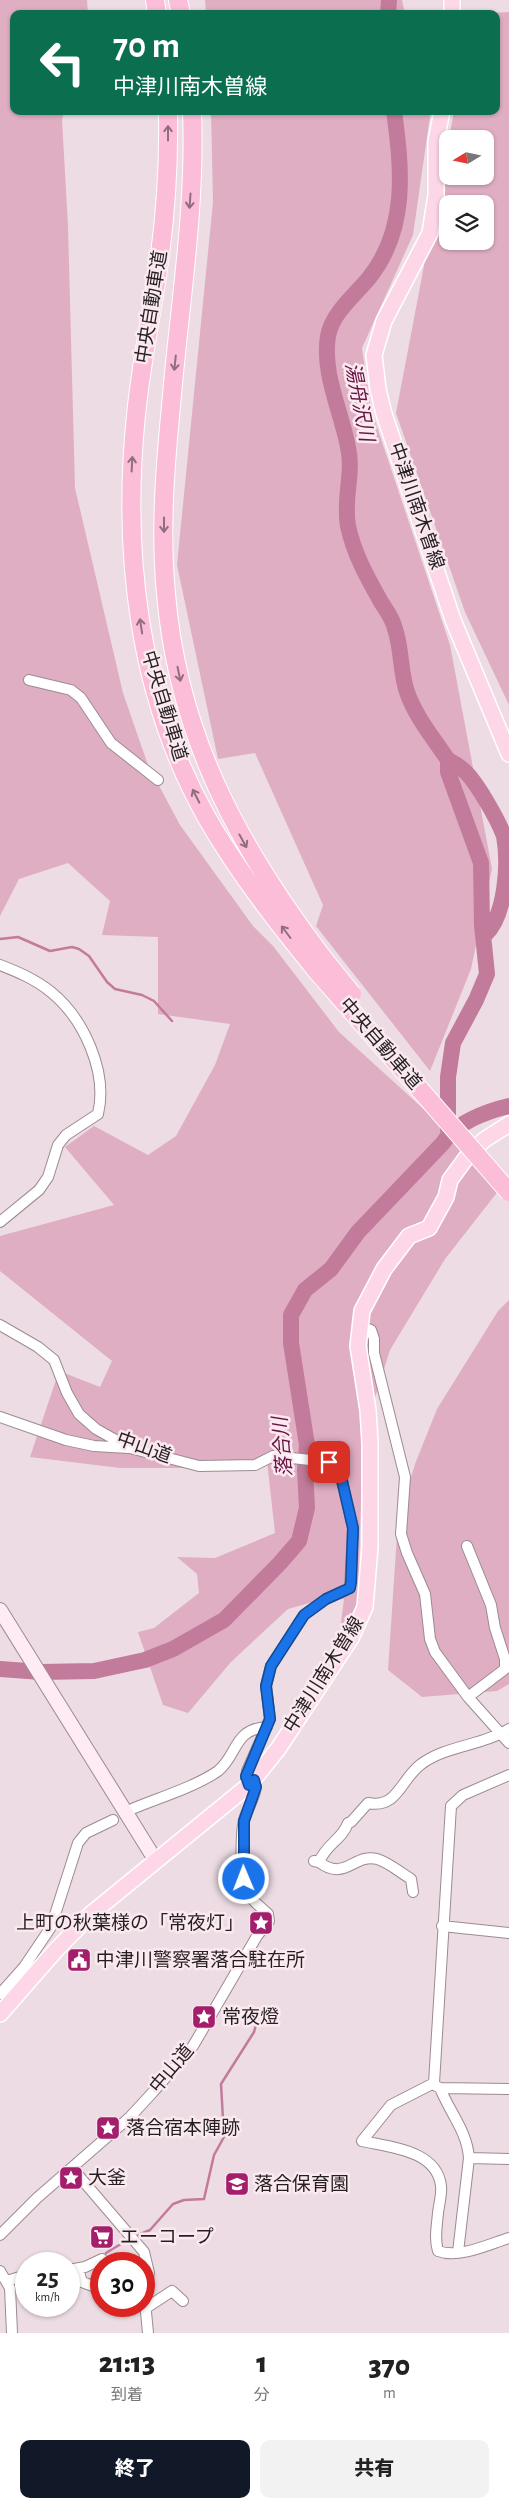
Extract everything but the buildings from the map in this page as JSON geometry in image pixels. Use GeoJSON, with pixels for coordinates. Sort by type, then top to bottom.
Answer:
{"type":"FeatureCollection","features":[{"type":"Feature","properties":{"kind":"highway","name":"中央自動車道"},"geometry":{"type":"LineString","coordinates":[[168,115],[165,213],[136,413],[130,514],[136,598],[155,689],[168,732],[186,778],[207,818],[255,891],[509,1176]]}},
{"type":"Feature","properties":{"kind":"highway","name":"中央自動車道"},"geometry":{"type":"LineString","coordinates":[[192,115],[193,152],[170,424],[164,556],[171,636],[193,726],[208,769],[226,808],[268,882],[321,966],[509,1192]]}},
{"type":"Feature","properties":{"kind":"main road","name":"中津川南木曽線"},"geometry":{"type":"LineString","coordinates":[[441,115],[436,141],[436,194],[430,233],[384,321],[374,355],[378,389],[384,414],[453,620],[509,754]]}},
{"type":"Feature","properties":{"kind":"main road","name":"中津川南木曽線"},"geometry":{"type":"LineString","coordinates":[[0,2014],[76,1928],[156,1860],[252,1783],[278,1749],[351,1638],[365,1607],[369,1564],[370,1443],[368,1410],[358,1346],[359,1326],[368,1297],[384,1269],[409,1236],[429,1228],[446,1197],[450,1180],[484,1140],[509,1124]]}},
{"type":"Feature","properties":{"kind":"street"},"geometry":{"type":"LineString","coordinates":[[29,680],[71,690],[94,717],[111,743],[158,780]]}},
{"type":"Feature","properties":{"kind":"street"},"geometry":{"type":"LineString","coordinates":[[0,965],[35,981],[51,992],[67,1009],[88,1042],[100,1078],[101,1092],[98,1114],[66,1135],[58,1145],[48,1177],[39,1190],[0,1222]]}},
{"type":"Feature","properties":{"kind":"street","name":"中山道"},"geometry":{"type":"LineString","coordinates":[[0,1325],[38,1346],[54,1360],[67,1393],[79,1414],[96,1429],[130,1448],[199,1466],[255,1465],[273,1456],[336,1464],[340,1472],[353,1528],[350,1588],[326,1599],[304,1615],[271,1666],[266,1686],[270,1715],[247,1771],[252,1783],[256,1787],[244,1821],[244,1885],[249,1895],[268,1914],[269,1921],[241,1962],[193,2046],[130,2117],[37,2198],[0,2236]]}},
{"type":"Feature","properties":{"kind":"street"},"geometry":{"type":"LineString","coordinates":[[359,1326],[370,1330],[374,1339],[374,1353],[405,1477],[402,1534],[407,1553],[424,1594],[430,1639],[435,1652],[468,1697],[506,1731],[509,1743]]}},
{"type":"Feature","properties":{"kind":"street"},"geometry":{"type":"LineString","coordinates":[[0,1417],[66,1440],[94,1446],[130,1448]]}},
{"type":"Feature","properties":{"kind":"street"},"geometry":{"type":"LineString","coordinates":[[467,1546],[491,1605],[495,1628],[505,1659],[505,1669],[468,1697]]}},
{"type":"Feature","properties":{"kind":"street"},"geometry":{"type":"LineString","coordinates":[[1,1612],[156,1860]]}},
{"type":"Feature","properties":{"kind":"street"},"geometry":{"type":"LineString","coordinates":[[132,1809],[213,1774],[219,1770],[246,1732],[256,1727],[267,1726]]}},
{"type":"Feature","properties":{"kind":"street"},"geometry":{"type":"LineString","coordinates":[[412,1892],[410,1879],[376,1858],[361,1861],[340,1870],[328,1870],[316,1862],[328,1845],[341,1835],[348,1823],[368,1803],[378,1805],[386,1803],[401,1788],[409,1775],[431,1757],[506,1731]]}},
{"type":"Feature","properties":{"kind":"street"},"geometry":{"type":"LineString","coordinates":[[458,2252],[469,2158],[465,2133],[437,2086],[442,1926],[451,1806],[463,1795],[509,1776]]}},
{"type":"Feature","properties":{"kind":"street"},"geometry":{"type":"LineString","coordinates":[[0,1994],[24,1967],[51,1927],[78,1843],[86,1833],[113,1820]]}},
{"type":"Feature","properties":{"kind":"street"},"geometry":{"type":"LineString","coordinates":[[442,1926],[509,1932]]}},
{"type":"Feature","properties":{"kind":"street"},"geometry":{"type":"LineString","coordinates":[[509,2089],[437,2086],[391,2105],[362,2141],[416,2154],[429,2162],[438,2175],[441,2186],[435,2242],[438,2251],[446,2254],[458,2252],[509,2238]]}},
{"type":"Feature","properties":{"kind":"street"},"geometry":{"type":"LineString","coordinates":[[469,2158],[509,2159]]}},
{"type":"Feature","properties":{"kind":"street"},"geometry":{"type":"LineString","coordinates":[[72,2168],[142,2252]]}},
{"type":"Feature","properties":{"kind":"street"},"geometry":{"type":"LineString","coordinates":[[0,2271],[7,2281],[11,2295],[12,2333]]}},
{"type":"Feature","properties":{"kind":"street"},"geometry":{"type":"LineString","coordinates":[[7,2281],[15,2278]]}},
{"type":"Feature","properties":{"kind":"street"},"geometry":{"type":"LineString","coordinates":[[155,2302],[172,2292],[183,2301]]}},
{"type":"Feature","properties":{"kind":"street"},"geometry":{"type":"LineString","coordinates":[[147,2317],[148,2333]]}},
{"type":"Feature","properties":{"kind":"shaded area"},"geometry":{"type":"Polygon","coordinates":[[[0,0],[87,0],[88,10],[10,10],[10,115],[63,115],[75,488],[123,693],[148,765],[180,825],[253,926],[273,946],[339,1032],[484,1164],[499,1190],[445,1259],[390,1350],[363,1436],[358,1602],[346,1633],[341,1622],[344,1599],[309,1603],[288,1609],[231,1662],[188,1713],[163,1705],[138,1632],[154,1628],[199,1593],[197,1574],[177,1557],[215,1558],[275,1533],[267,1461],[235,1460],[195,1468],[120,1468],[30,1457],[59,1371],[100,1387],[112,1361],[0,1271],[0,1236],[114,1205],[65,1147],[94,1126],[148,1155],[176,1136],[215,1065],[230,1024],[158,1014],[158,937],[102,935],[110,901],[68,863],[19,879],[0,916],[0,0]]]}},
{"type":"Feature","properties":{"kind":"shaded area"},"geometry":{"type":"Polygon","coordinates":[[[205,0],[402,0],[404,10],[206,10],[205,0]]]}},
{"type":"Feature","properties":{"kind":"shaded area"},"geometry":{"type":"Polygon","coordinates":[[[509,12],[509,705],[465,612],[396,413],[439,185],[494,185],[494,130],[451,130],[453,115],[500,115],[500,13],[509,12]]]}},
{"type":"Feature","properties":{"kind":"shaded area"},"geometry":{"type":"Polygon","coordinates":[[[211,115],[430,116],[413,235],[362,348],[371,409],[450,645],[492,869],[471,969],[430,1071],[316,926],[323,905],[255,753],[218,759],[177,565],[213,202],[211,115]]]}},
{"type":"Feature","properties":{"kind":"shaded area"},"geometry":{"type":"Polygon","coordinates":[[[509,1300],[509,1684],[497,1691],[422,1697],[388,1670],[398,1520],[415,1464],[437,1409],[498,1311],[509,1300]]]}},
{"type":"Feature","properties":{"kind":"waterway","name":"湯舟沢川"},"geometry":{"type":"LineString","coordinates":[[388,10],[389,0]]}},
{"type":"Feature","properties":{"kind":"waterway","name":"湯舟沢川"},"geometry":{"type":"LineString","coordinates":[[394,115],[400,177],[396,219],[390,240],[382,259],[369,278],[334,320],[328,336],[327,350],[333,392],[350,457],[347,516],[357,556],[394,625],[399,644],[403,677],[410,701],[448,760],[448,772],[481,863],[482,925],[487,974],[476,1000],[453,1043],[448,1077],[448,1130]]}},
{"type":"Feature","properties":{"kind":"waterway","name":"湯舟沢川"},"geometry":{"type":"LineString","coordinates":[[448,760],[467,773],[473,781],[497,820],[504,836],[506,874],[502,902],[498,915],[485,935]]}},
{"type":"Feature","properties":{"kind":"waterway"},"geometry":{"type":"LineString","coordinates":[[0,939],[18,937],[50,951],[72,947],[79,949],[89,956],[107,982],[115,989],[142,995],[154,1001],[172,1021]]}},
{"type":"Feature","properties":{"kind":"waterway","name":"落合川"},"geometry":{"type":"LineString","coordinates":[[0,1669],[41,1672],[94,1671],[145,1660],[173,1649],[224,1620],[280,1563],[299,1541],[307,1508],[305,1470],[307,1445],[291,1343],[291,1315],[305,1290],[331,1269],[358,1232],[455,1129],[472,1119],[509,1106]]}},
{"type":"Feature","properties":{"kind":"waterway"},"geometry":{"type":"LineString","coordinates":[[133,2237],[150,2230],[173,2204],[184,2200],[204,2199],[214,2155],[224,2137],[221,2084],[254,2032],[257,2021]]}},
{"type":"Feature","properties":{"kind":"waterway"},"geometry":{"type":"LineString","coordinates":[[108,2252],[129,2239]]}},
{"type":"Feature","properties":{"kind":"place","name":"上町の秋葉様の「常夜灯」"},"geometry":{"type":"Point","coordinates":[261,1923]}},
{"type":"Feature","properties":{"kind":"place","name":"中津川警察署落合駐在所"},"geometry":{"type":"Point","coordinates":[79,1960]}},
{"type":"Feature","properties":{"kind":"place","name":"常夜燈"},"geometry":{"type":"Point","coordinates":[204,2017]}},
{"type":"Feature","properties":{"kind":"place","name":"落合宿本陣跡"},"geometry":{"type":"Point","coordinates":[108,2128]}},
{"type":"Feature","properties":{"kind":"place","name":"大釜"},"geometry":{"type":"Point","coordinates":[71,2178]}},
{"type":"Feature","properties":{"kind":"place","name":"落合保育園"},"geometry":{"type":"Point","coordinates":[237,2184]}},
{"type":"Feature","properties":{"kind":"place","name":"エーコープ"},"geometry":{"type":"Point","coordinates":[102,2237]}},
{"type":"Feature","properties":{"kind":"route"},"geometry":{"type":"LineString","coordinates":[[244,1879],[244,1821],[256,1787],[254,1780],[249,1785],[246,1776],[270,1719],[266,1686],[271,1666],[304,1615],[311,1608],[350,1588],[353,1528],[340,1472],[336,1464],[329,1462]]}}]}
